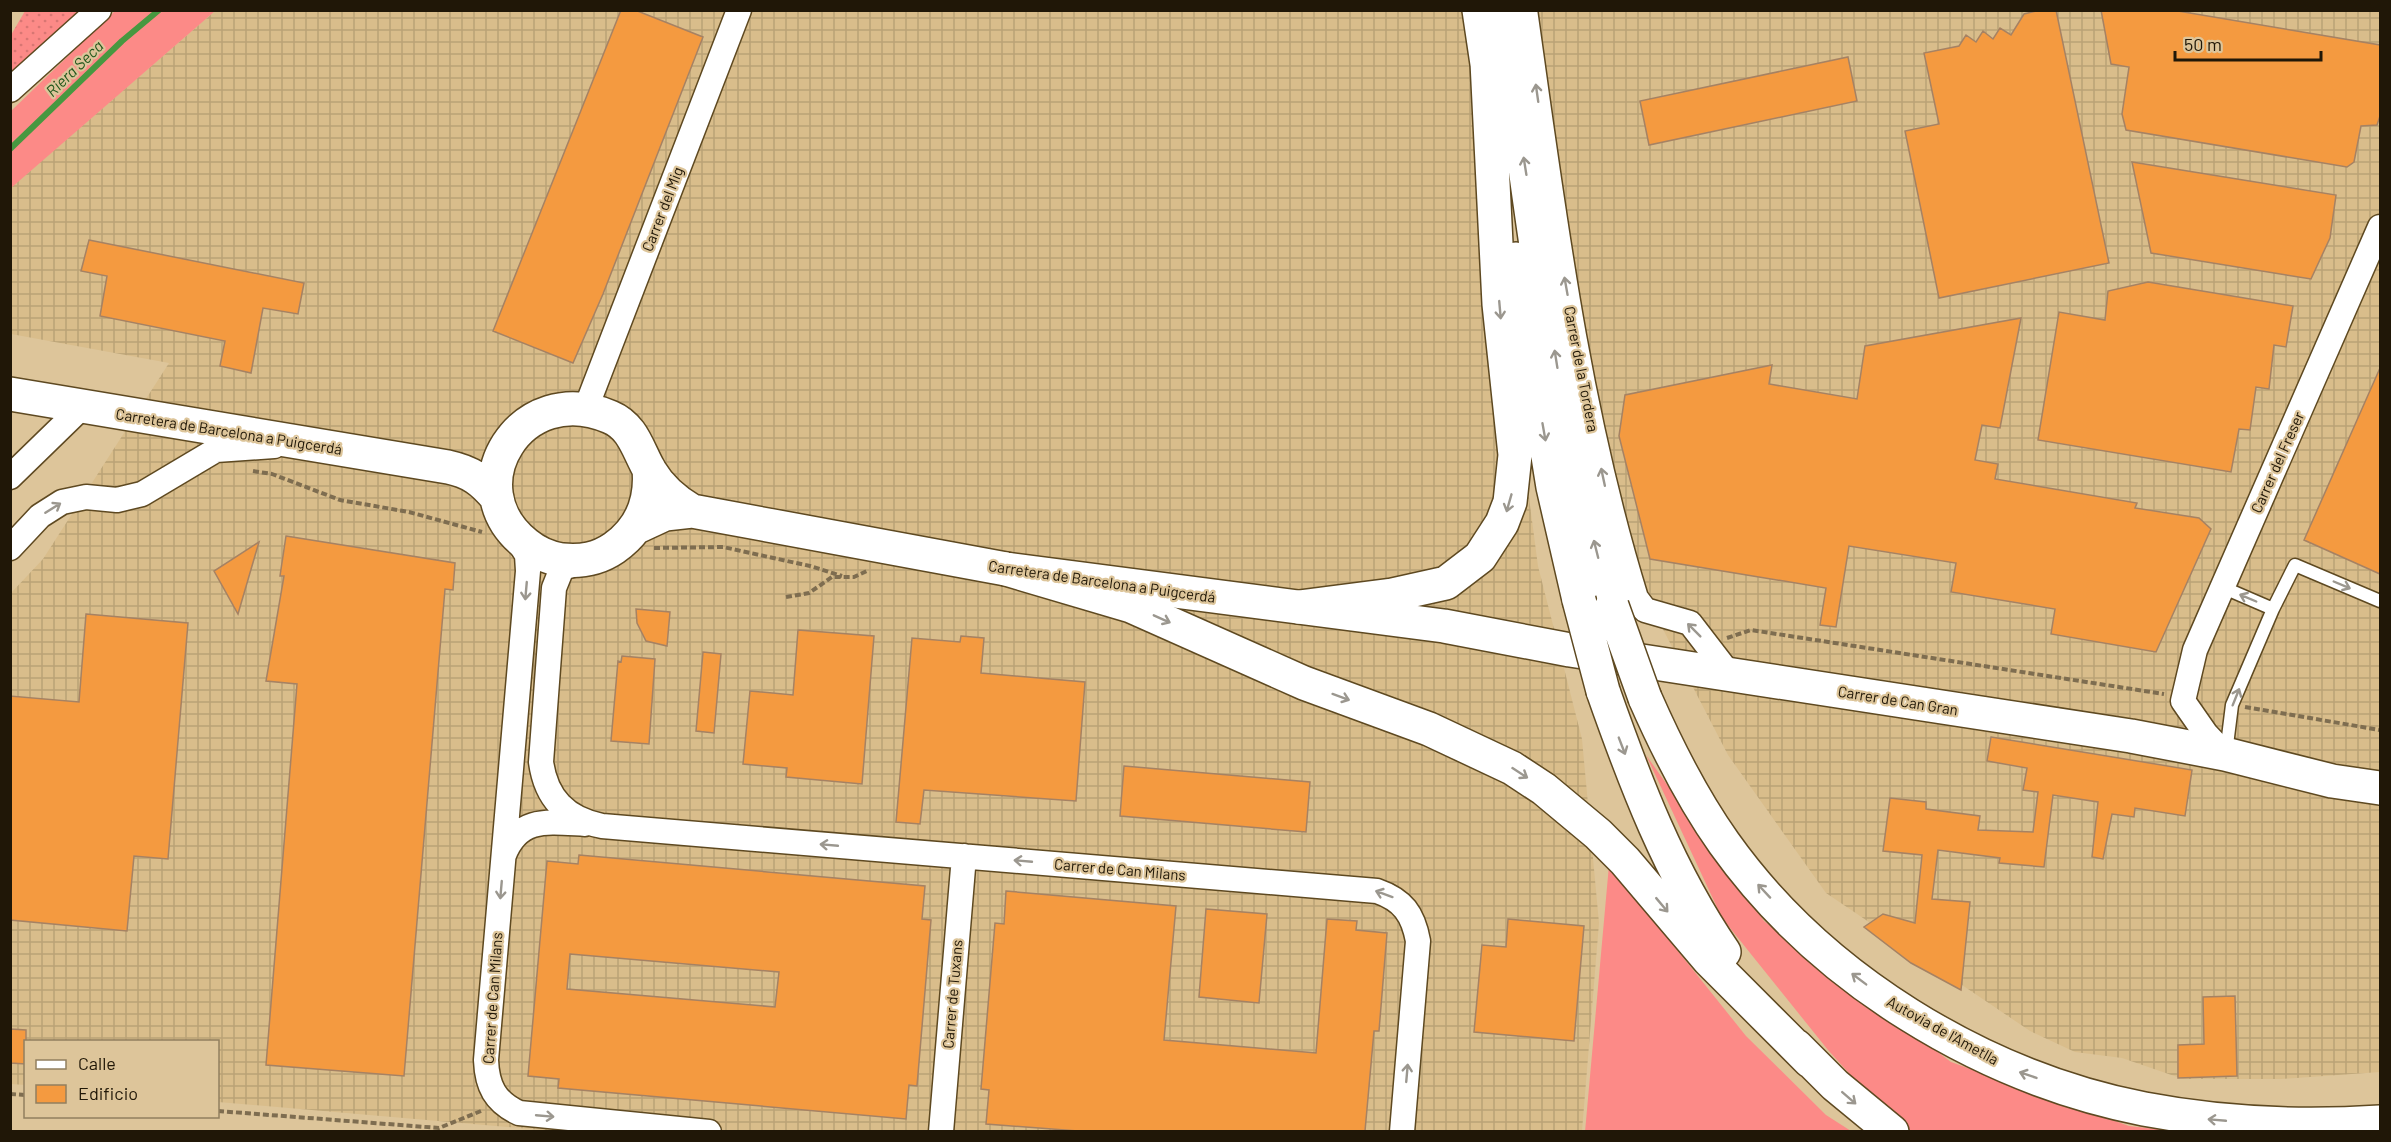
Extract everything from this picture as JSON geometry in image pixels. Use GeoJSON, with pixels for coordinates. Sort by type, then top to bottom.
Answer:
{"type":"FeatureCollection","features":[{"type":"Feature","properties":{"kind":"main road"},"geometry":{"type":"LineString","coordinates":[[1479,10],[1541,415],[1556,497],[1579,600],[1603,691],[1641,794],[1686,891],[1750,989],[1810,1061]]}},
{"type":"Feature","properties":{"kind":"main road","name":"Autovia de l'Ametlla"},"geometry":{"type":"LineString","coordinates":[[1503,10],[1560,388],[1589,525],[1612,606],[1645,698],[1665,743],[1724,843],[1752,878],[1804,934],[1895,1005],[1960,1043],[2021,1073],[2088,1095],[2142,1109],[2251,1123],[2373,1121]]}},
{"type":"Feature","properties":{"kind":"main road"},"geometry":{"type":"LineString","coordinates":[[1299,607],[1392,595],[1446,583],[1480,557],[1502,523],[1510,502],[1515,455],[1499,304],[1487,62]]}},
{"type":"Feature","properties":{"kind":"main road","name":"Carretera de Barcelona a Puigcerdá"},"geometry":{"type":"LineString","coordinates":[[10,394],[448,467],[468,472],[483,481],[497,498]]}},
{"type":"Feature","properties":{"kind":"main road"},"geometry":{"type":"LineString","coordinates":[[649,469],[650,492],[637,527],[628,539],[607,554],[590,559],[578,561],[553,559],[536,552],[516,536],[502,514],[497,498],[496,484],[506,447],[521,427],[545,412],[558,408],[586,408],[620,423],[639,444],[649,469],[669,494],[692,511]]}},
{"type":"Feature","properties":{"kind":"main road","name":"Carretera de Barcelona a Puigcerdá"},"geometry":{"type":"LineString","coordinates":[[448,467],[487,456],[506,447]]}},
{"type":"Feature","properties":{"kind":"main road","name":"Carretera de Barcelona a Puigcerdá"},"geometry":{"type":"LineString","coordinates":[[637,527],[665,514],[692,511],[1006,569],[1444,626],[1570,650]]}},
{"type":"Feature","properties":{"kind":"main road"},"geometry":{"type":"LineString","coordinates":[[1006,569],[1131,606],[1304,683],[1450,738],[1512,768],[1571,810],[1612,847],[1709,960],[1810,1061],[1865,1112],[1892,1131]]}},
{"type":"Feature","properties":{"kind":"main road","name":"Carrer de Can Gran"},"geometry":{"type":"LineString","coordinates":[[1570,650],[2131,736],[2225,754],[2332,781],[2380,788]]}},
{"type":"Feature","properties":{"kind":"main road","name":"Carrer de Can Gran"},"geometry":{"type":"LineString","coordinates":[[2225,754],[2309,759],[2380,769]]}},
{"type":"Feature","properties":{"kind":"street"},"geometry":{"type":"LineString","coordinates":[[10,90],[99,10]]}},
{"type":"Feature","properties":{"kind":"street","name":"Carrer del Mig"},"geometry":{"type":"LineString","coordinates":[[586,408],[739,10]]}},
{"type":"Feature","properties":{"kind":"street","name":"Carrer de la Tordera"},"geometry":{"type":"LineString","coordinates":[[1525,10],[1553,208],[1587,405],[1606,494],[1632,587],[1644,610],[1690,623],[1730,675]]}},
{"type":"Feature","properties":{"kind":"street","name":"Carrer del Freser"},"geometry":{"type":"LineString","coordinates":[[2225,754],[2206,734],[2183,701],[2195,650],[2380,227]]}},
{"type":"Feature","properties":{"kind":"street"},"geometry":{"type":"LineString","coordinates":[[10,477],[82,407]]}},
{"type":"Feature","properties":{"kind":"street"},"geometry":{"type":"LineString","coordinates":[[10,548],[40,516],[62,502],[86,497],[117,500],[142,494],[216,450],[311,445]]}},
{"type":"Feature","properties":{"kind":"street","name":"Carrer de Can Milans"},"geometry":{"type":"LineString","coordinates":[[501,1103],[489,1085],[486,1060],[528,571],[527,555],[516,536]]}},
{"type":"Feature","properties":{"kind":"street","name":"Carrer de Can Milans"},"geometry":{"type":"LineString","coordinates":[[590,559],[562,568],[556,579],[541,762],[544,779],[559,806],[584,823],[602,826]]}},
{"type":"Feature","properties":{"kind":"street","name":"Carrer de Can Milans"},"geometry":{"type":"LineString","coordinates":[[509,785],[517,793],[528,794],[541,762]]}},
{"type":"Feature","properties":{"kind":"street","name":"Carrer de Can Milans"},"geometry":{"type":"LineString","coordinates":[[503,857],[510,840],[521,830],[541,822],[1377,891],[1400,901],[1415,924],[1418,940],[1402,1131]]}},
{"type":"Feature","properties":{"kind":"street","name":"Carrer de Tuxans"},"geometry":{"type":"LineString","coordinates":[[941,1131],[964,856]]}},
{"type":"Feature","properties":{"kind":"street"},"geometry":{"type":"LineString","coordinates":[[501,1103],[519,1113],[709,1131]]}},
{"type":"Feature","properties":{"kind":"lane"},"geometry":{"type":"LineString","coordinates":[[2225,754],[2232,705],[2273,609],[2295,565],[2380,601]]}},
{"type":"Feature","properties":{"kind":"lane"},"geometry":{"type":"LineString","coordinates":[[2222,587],[2273,609]]}},
{"type":"Feature","properties":{"kind":"path"},"geometry":{"type":"LineString","coordinates":[[786,597],[809,593],[832,577],[861,575],[874,566]]}},
{"type":"Feature","properties":{"kind":"path"},"geometry":{"type":"LineString","coordinates":[[1720,640],[1751,630],[2154,693]]}},
{"type":"Feature","properties":{"kind":"path"},"geometry":{"type":"LineString","coordinates":[[2232,705],[2380,730]]}},
{"type":"Feature","properties":{"kind":"path"},"geometry":{"type":"LineString","coordinates":[[219,1111],[439,1128],[501,1103]]}},
{"type":"Feature","properties":{"kind":"shaded area"},"geometry":{"type":"Polygon","coordinates":[[[25,11],[84,11],[11,87],[11,35],[25,11]]]}},
{"type":"Feature","properties":{"kind":"shaded area"},"geometry":{"type":"Polygon","coordinates":[[[115,11],[215,11],[11,188],[11,111],[115,11]]]}},
{"type":"Feature","properties":{"kind":"shaded area"},"geometry":{"type":"Polygon","coordinates":[[[215,11],[1465,11],[1538,566],[1582,739],[1599,923],[1582,1131],[554,1131],[219,1102],[219,1040],[24,1040],[24,1085],[11,1084],[11,593],[43,559],[169,363],[11,334],[10,188],[215,11]]]}},
{"type":"Feature","properties":{"kind":"shaded area"},"geometry":{"type":"Polygon","coordinates":[[[1533,11],[2380,11],[2380,1072],[2281,1079],[2183,1079],[2122,1058],[2075,1052],[2030,1031],[1826,893],[1728,755],[1638,581],[1591,385],[1533,11]]]}},
{"type":"Feature","properties":{"kind":"shaded area"},"geometry":{"type":"Polygon","coordinates":[[[1646,755],[1764,921],[1951,1062],[2129,1126],[2174,1131],[1901,1131],[1828,1050],[1722,918],[1646,755]]]}},
{"type":"Feature","properties":{"kind":"shaded area"},"geometry":{"type":"Polygon","coordinates":[[[1609,865],[1746,1036],[1826,1115],[1851,1131],[1585,1132],[1609,865]]]}},
{"type":"Feature","properties":{"kind":"building"},"geometry":{"type":"Polygon","coordinates":[[[621,10],[635,10],[703,37],[603,294],[573,363],[493,331],[621,10]]]}},
{"type":"Feature","properties":{"kind":"building"},"geometry":{"type":"Polygon","coordinates":[[[2040,10],[2056,10],[2109,263],[1939,298],[1905,131],[1939,124],[1924,53],[1959,46],[1966,35],[1976,42],[1983,31],[1993,39],[2000,28],[2011,35],[2024,14],[2040,10]]]}},
{"type":"Feature","properties":{"kind":"building"},"geometry":{"type":"Polygon","coordinates":[[[2101,10],[2172,10],[2380,45],[2380,116],[2377,125],[2361,126],[2354,162],[2347,167],[2126,130],[2122,114],[2129,67],[2111,64],[2101,10]]]}},
{"type":"Feature","properties":{"kind":"building"},"geometry":{"type":"Polygon","coordinates":[[[1848,57],[1857,101],[1649,145],[1640,101],[1848,57]]]}},
{"type":"Feature","properties":{"kind":"building"},"geometry":{"type":"Polygon","coordinates":[[[2132,162],[2336,195],[2330,238],[2311,279],[2151,253],[2132,162]]]}},
{"type":"Feature","properties":{"kind":"building"},"geometry":{"type":"Polygon","coordinates":[[[89,240],[304,283],[298,314],[263,308],[251,373],[220,366],[225,341],[100,316],[107,276],[81,271],[89,240]]]}},
{"type":"Feature","properties":{"kind":"building"},"geometry":{"type":"Polygon","coordinates":[[[2148,282],[2293,306],[2286,347],[2274,345],[2269,389],[2256,387],[2250,430],[2239,429],[2231,472],[2038,440],[2059,312],[2105,320],[2108,291],[2148,282]]]}},
{"type":"Feature","properties":{"kind":"building"},"geometry":{"type":"Polygon","coordinates":[[[2021,318],[2000,428],[1982,425],[1975,460],[1998,464],[1995,479],[2137,503],[2135,508],[2199,518],[2211,529],[2156,652],[2051,634],[2055,609],[1951,592],[1956,563],[1849,546],[1836,627],[1820,625],[1826,588],[1650,559],[1619,436],[1625,395],[1772,365],[1769,384],[1857,399],[1865,346],[2021,318]]]}},
{"type":"Feature","properties":{"kind":"building"},"geometry":{"type":"Polygon","coordinates":[[[2380,368],[2380,574],[2304,540],[2380,368]]]}},
{"type":"Feature","properties":{"kind":"building"},"geometry":{"type":"Polygon","coordinates":[[[286,536],[455,563],[453,590],[445,589],[404,1076],[266,1065],[297,684],[266,681],[284,576],[280,576],[286,536]]]}},
{"type":"Feature","properties":{"kind":"building"},"geometry":{"type":"Polygon","coordinates":[[[259,542],[238,614],[214,571],[259,542]]]}},
{"type":"Feature","properties":{"kind":"building"},"geometry":{"type":"Polygon","coordinates":[[[636,609],[670,612],[667,646],[646,641],[637,623],[636,609]]]}},
{"type":"Feature","properties":{"kind":"building"},"geometry":{"type":"Polygon","coordinates":[[[86,614],[188,623],[168,859],[134,856],[127,931],[10,920],[10,696],[79,702],[86,614]]]}},
{"type":"Feature","properties":{"kind":"building"},"geometry":{"type":"Polygon","coordinates":[[[798,630],[874,636],[862,784],[786,777],[787,768],[743,764],[750,691],[793,695],[798,630]]]}},
{"type":"Feature","properties":{"kind":"building"},"geometry":{"type":"Polygon","coordinates":[[[961,636],[984,638],[981,673],[1085,682],[1076,801],[924,790],[920,824],[896,822],[912,638],[960,642],[961,636]]]}},
{"type":"Feature","properties":{"kind":"building"},"geometry":{"type":"Polygon","coordinates":[[[703,652],[721,654],[714,733],[696,731],[703,652]]]}},
{"type":"Feature","properties":{"kind":"building"},"geometry":{"type":"Polygon","coordinates":[[[622,656],[655,659],[649,744],[611,741],[618,661],[621,662],[622,656]]]}},
{"type":"Feature","properties":{"kind":"building"},"geometry":{"type":"Polygon","coordinates":[[[1991,737],[2192,770],[2185,816],[2135,808],[2134,817],[2112,814],[2103,859],[2092,857],[2098,802],[2053,795],[2044,867],[1999,863],[2000,858],[1938,850],[1932,899],[1970,902],[1961,990],[1911,963],[1864,927],[1883,914],[1915,923],[1922,855],[1883,851],[1890,798],[1926,802],[1926,809],[1980,816],[1978,830],[2033,832],[2038,792],[2023,790],[2027,768],[1987,761],[1991,737]]]}},
{"type":"Feature","properties":{"kind":"building"},"geometry":{"type":"Polygon","coordinates":[[[1124,766],[1310,782],[1306,832],[1120,816],[1124,766]]]}},
{"type":"Feature","properties":{"kind":"building"},"geometry":{"type":"Polygon","coordinates":[[[579,855],[925,886],[922,919],[931,920],[917,1086],[909,1085],[906,1119],[558,1088],[559,1079],[528,1076],[547,861],[578,864],[579,855]],[[570,954],[567,989],[775,1007],[779,972],[570,954]]]}},
{"type":"Feature","properties":{"kind":"building"},"geometry":{"type":"Polygon","coordinates":[[[1006,891],[1176,906],[1164,1040],[1316,1053],[1327,919],[1357,921],[1356,930],[1387,933],[1379,1031],[1374,1031],[1365,1131],[1078,1131],[986,1124],[989,1090],[981,1089],[995,923],[1004,924],[1006,891]]]}},
{"type":"Feature","properties":{"kind":"building"},"geometry":{"type":"Polygon","coordinates":[[[1206,909],[1267,914],[1259,1003],[1199,997],[1206,909]]]}},
{"type":"Feature","properties":{"kind":"building"},"geometry":{"type":"Polygon","coordinates":[[[1508,919],[1584,926],[1574,1041],[1474,1032],[1482,945],[1506,947],[1508,919]]]}},
{"type":"Feature","properties":{"kind":"building"},"geometry":{"type":"Polygon","coordinates":[[[2235,996],[2237,1076],[2178,1078],[2178,1045],[2204,1044],[2203,997],[2235,996]]]}},
{"type":"Feature","properties":{"kind":"building"},"geometry":{"type":"Polygon","coordinates":[[[10,1029],[26,1030],[24,1064],[10,1063],[10,1029]]]}},
{"type":"Feature","properties":{"kind":"waterway","name":"Riera Seca"},"geometry":{"type":"LineString","coordinates":[[10,149],[122,41],[159,10]]}}]}
